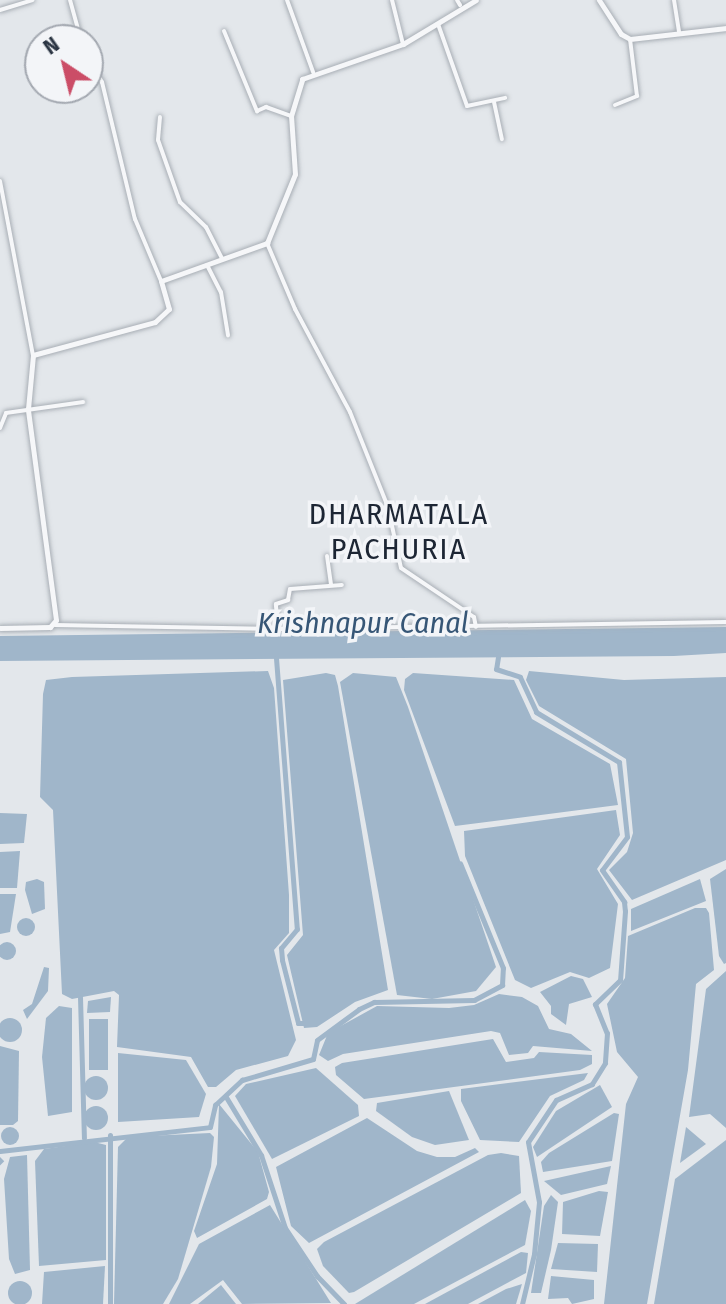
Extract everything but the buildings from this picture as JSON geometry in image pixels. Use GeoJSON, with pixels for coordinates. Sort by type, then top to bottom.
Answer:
{"type":"FeatureCollection","features":[{"type":"Feature","properties":{"kind":"street"},"geometry":{"type":"LineString","coordinates":[[0,10],[33,0]]}},
{"type":"Feature","properties":{"kind":"street"},"geometry":{"type":"LineString","coordinates":[[70,0],[77,24]]}},
{"type":"Feature","properties":{"kind":"street"},"geometry":{"type":"LineString","coordinates":[[287,0],[313,72]]}},
{"type":"Feature","properties":{"kind":"street"},"geometry":{"type":"LineString","coordinates":[[392,0],[403,44]]}},
{"type":"Feature","properties":{"kind":"street"},"geometry":{"type":"LineString","coordinates":[[476,0],[459,3],[438,24],[403,44],[352,65],[313,72],[299,83],[291,116],[295,174],[267,243],[295,309],[350,412],[388,507],[401,568],[474,617],[476,627]]}},
{"type":"Feature","properties":{"kind":"street"},"geometry":{"type":"LineString","coordinates":[[599,0],[621,34],[630,39],[726,28]]}},
{"type":"Feature","properties":{"kind":"street"},"geometry":{"type":"LineString","coordinates":[[674,0],[679,32]]}},
{"type":"Feature","properties":{"kind":"street"},"geometry":{"type":"LineString","coordinates":[[438,24],[467,106],[505,98]]}},
{"type":"Feature","properties":{"kind":"street"},"geometry":{"type":"LineString","coordinates":[[224,31],[257,111],[266,107],[291,116]]}},
{"type":"Feature","properties":{"kind":"street"},"geometry":{"type":"LineString","coordinates":[[615,105],[637,96],[630,39]]}},
{"type":"Feature","properties":{"kind":"street"},"geometry":{"type":"LineString","coordinates":[[33,355],[162,319],[169,309],[161,281],[135,219],[104,90]]}},
{"type":"Feature","properties":{"kind":"street"},"geometry":{"type":"LineString","coordinates":[[494,102],[502,139]]}},
{"type":"Feature","properties":{"kind":"street"},"geometry":{"type":"LineString","coordinates":[[160,117],[158,140],[180,202],[206,227],[222,259]]}},
{"type":"Feature","properties":{"kind":"street"},"geometry":{"type":"LineString","coordinates":[[0,181],[33,355],[28,409],[55,625]]}},
{"type":"Feature","properties":{"kind":"street"},"geometry":{"type":"LineString","coordinates":[[161,281],[267,243]]}},
{"type":"Feature","properties":{"kind":"street"},"geometry":{"type":"LineString","coordinates":[[207,265],[221,292],[228,335]]}},
{"type":"Feature","properties":{"kind":"street"},"geometry":{"type":"LineString","coordinates":[[0,428],[6,413],[83,402]]}},
{"type":"Feature","properties":{"kind":"street"},"geometry":{"type":"LineString","coordinates":[[327,556],[331,585]]}},
{"type":"Feature","properties":{"kind":"street"},"geometry":{"type":"LineString","coordinates":[[278,629],[276,604],[289,599],[290,589],[342,585]]}},
{"type":"Feature","properties":{"kind":"street"},"geometry":{"type":"LineString","coordinates":[[0,628],[55,625],[278,629],[726,622]]}},
{"type":"Feature","properties":{"kind":"water"},"geometry":{"type":"Polygon","coordinates":[[[726,627],[726,653],[674,656],[0,661],[0,636],[726,627]]]}},
{"type":"Feature","properties":{"kind":"water"},"geometry":{"type":"Polygon","coordinates":[[[268,671],[274,688],[289,895],[289,933],[274,950],[296,1040],[288,1056],[236,1070],[216,1087],[208,1087],[191,1057],[117,1047],[119,995],[114,991],[72,999],[62,994],[53,810],[40,797],[43,694],[46,680],[72,677],[268,671]]]}},
{"type":"Feature","properties":{"kind":"water"},"geometry":{"type":"Polygon","coordinates":[[[529,671],[624,680],[726,677],[726,860],[632,900],[609,870],[627,852],[633,833],[626,759],[539,706],[526,680],[529,671]]]}},
{"type":"Feature","properties":{"kind":"water"},"geometry":{"type":"Polygon","coordinates":[[[326,673],[335,675],[338,686],[388,990],[355,1002],[317,1027],[304,1028],[287,955],[303,935],[283,680],[326,673]]]}},
{"type":"Feature","properties":{"kind":"water"},"geometry":{"type":"Polygon","coordinates":[[[353,673],[396,677],[408,707],[496,967],[476,991],[432,999],[397,995],[340,682],[353,673]]]}},
{"type":"Feature","properties":{"kind":"water"},"geometry":{"type":"Polygon","coordinates":[[[413,673],[514,680],[532,719],[610,764],[618,805],[455,826],[404,690],[405,679],[413,673]]]}},
{"type":"Feature","properties":{"kind":"water"},"geometry":{"type":"Polygon","coordinates":[[[616,810],[620,835],[597,869],[618,904],[610,968],[589,978],[570,972],[531,988],[515,980],[465,856],[464,831],[616,810]]]}},
{"type":"Feature","properties":{"kind":"water"},"geometry":{"type":"Polygon","coordinates":[[[0,813],[27,814],[24,843],[0,844],[0,813]]]}},
{"type":"Feature","properties":{"kind":"water"},"geometry":{"type":"Polygon","coordinates":[[[20,851],[17,888],[0,888],[0,852],[20,851]]]}},
{"type":"Feature","properties":{"kind":"water"},"geometry":{"type":"Polygon","coordinates":[[[726,869],[724,964],[719,956],[710,879],[726,869]]]}},
{"type":"Feature","properties":{"kind":"water"},"geometry":{"type":"Polygon","coordinates":[[[37,879],[44,882],[45,909],[32,914],[25,890],[26,882],[37,879]]]}},
{"type":"Feature","properties":{"kind":"water"},"geometry":{"type":"Polygon","coordinates":[[[700,879],[706,901],[631,931],[631,909],[700,879]]]}},
{"type":"Feature","properties":{"kind":"water"},"geometry":{"type":"Polygon","coordinates":[[[0,894],[16,894],[10,932],[0,934],[0,894]]]}},
{"type":"Feature","properties":{"kind":"water"},"geometry":{"type":"Polygon","coordinates":[[[695,908],[706,908],[709,913],[714,970],[696,984],[688,1070],[647,1304],[604,1304],[626,1104],[638,1077],[617,1052],[607,1004],[625,978],[628,936],[695,908]]]}},
{"type":"Feature","properties":{"kind":"water"},"geometry":{"type":"Polygon","coordinates":[[[26,918],[33,920],[33,934],[26,936],[19,934],[17,927],[19,920],[26,918]]]}},
{"type":"Feature","properties":{"kind":"water"},"geometry":{"type":"Polygon","coordinates":[[[7,942],[16,951],[7,960],[-2,951],[7,942]]]}},
{"type":"Feature","properties":{"kind":"water"},"geometry":{"type":"Polygon","coordinates":[[[44,967],[49,968],[48,991],[27,1019],[23,1010],[32,1004],[44,967]]]}},
{"type":"Feature","properties":{"kind":"water"},"geometry":{"type":"Polygon","coordinates":[[[726,971],[726,1128],[710,1114],[689,1117],[706,989],[726,971]]]}},
{"type":"Feature","properties":{"kind":"water"},"geometry":{"type":"Polygon","coordinates":[[[571,976],[583,979],[592,997],[569,1004],[566,1025],[551,1014],[551,1006],[540,992],[571,976]]]}},
{"type":"Feature","properties":{"kind":"water"},"geometry":{"type":"Polygon","coordinates":[[[499,994],[522,997],[538,1006],[549,1029],[571,1034],[592,1051],[533,1046],[528,1053],[509,1055],[500,1033],[491,1031],[343,1054],[328,1061],[319,1055],[328,1033],[377,1006],[449,1008],[474,1005],[499,994]]]}},
{"type":"Feature","properties":{"kind":"water"},"geometry":{"type":"Polygon","coordinates":[[[111,997],[110,1012],[87,1013],[88,1001],[111,997]]]}},
{"type":"Feature","properties":{"kind":"water"},"geometry":{"type":"Polygon","coordinates":[[[59,1006],[72,1008],[72,1112],[48,1116],[42,1057],[46,1018],[59,1006]]]}},
{"type":"Feature","properties":{"kind":"water"},"geometry":{"type":"Polygon","coordinates":[[[10,1018],[21,1025],[22,1030],[15,1041],[10,1042],[-1,1035],[-2,1030],[5,1019],[10,1018]]]}},
{"type":"Feature","properties":{"kind":"water"},"geometry":{"type":"Polygon","coordinates":[[[89,1019],[108,1019],[108,1070],[89,1070],[89,1019]]]}},
{"type":"Feature","properties":{"kind":"water"},"geometry":{"type":"Polygon","coordinates":[[[493,1039],[506,1062],[534,1058],[539,1052],[592,1055],[592,1064],[580,1070],[364,1099],[336,1075],[335,1067],[342,1063],[493,1039]]]}},
{"type":"Feature","properties":{"kind":"water"},"geometry":{"type":"Polygon","coordinates":[[[0,1046],[19,1051],[18,1121],[13,1125],[0,1125],[0,1046]]]}},
{"type":"Feature","properties":{"kind":"water"},"geometry":{"type":"Polygon","coordinates":[[[118,1053],[186,1060],[206,1094],[199,1117],[118,1122],[118,1053]]]}},
{"type":"Feature","properties":{"kind":"water"},"geometry":{"type":"Polygon","coordinates":[[[316,1068],[358,1105],[359,1116],[272,1159],[235,1096],[246,1084],[316,1068]]]}},
{"type":"Feature","properties":{"kind":"water"},"geometry":{"type":"Polygon","coordinates":[[[588,1073],[584,1080],[550,1096],[519,1142],[480,1140],[461,1101],[461,1089],[588,1073]]]}},
{"type":"Feature","properties":{"kind":"water"},"geometry":{"type":"Polygon","coordinates":[[[96,1076],[105,1079],[108,1088],[105,1097],[96,1100],[87,1097],[84,1088],[87,1079],[96,1076]]]}},
{"type":"Feature","properties":{"kind":"water"},"geometry":{"type":"Polygon","coordinates":[[[600,1085],[612,1107],[537,1157],[533,1147],[556,1111],[600,1085]]]}},
{"type":"Feature","properties":{"kind":"water"},"geometry":{"type":"Polygon","coordinates":[[[449,1091],[469,1140],[435,1145],[412,1137],[376,1111],[377,1103],[449,1091]]]}},
{"type":"Feature","properties":{"kind":"water"},"geometry":{"type":"Polygon","coordinates":[[[219,1104],[258,1152],[269,1192],[267,1199],[197,1238],[194,1231],[217,1164],[219,1104]]]}},
{"type":"Feature","properties":{"kind":"water"},"geometry":{"type":"Polygon","coordinates":[[[96,1106],[105,1109],[108,1118],[105,1127],[96,1130],[87,1127],[84,1118],[87,1109],[96,1106]]]}},
{"type":"Feature","properties":{"kind":"water"},"geometry":{"type":"Polygon","coordinates":[[[614,1113],[619,1114],[612,1161],[543,1172],[541,1162],[549,1153],[614,1113]]]}},
{"type":"Feature","properties":{"kind":"water"},"geometry":{"type":"Polygon","coordinates":[[[367,1118],[417,1151],[437,1157],[455,1157],[475,1148],[479,1152],[309,1243],[291,1226],[276,1167],[367,1118]]]}},
{"type":"Feature","properties":{"kind":"water"},"geometry":{"type":"Polygon","coordinates":[[[10,1127],[19,1136],[10,1145],[1,1136],[10,1127]]]}},
{"type":"Feature","properties":{"kind":"water"},"geometry":{"type":"Polygon","coordinates":[[[686,1127],[706,1144],[680,1163],[686,1127]]]}},
{"type":"Feature","properties":{"kind":"water"},"geometry":{"type":"Polygon","coordinates":[[[210,1133],[214,1137],[211,1167],[178,1279],[163,1304],[114,1304],[118,1147],[128,1137],[210,1133]]]}},
{"type":"Feature","properties":{"kind":"water"},"geometry":{"type":"Polygon","coordinates":[[[726,1140],[726,1304],[654,1304],[675,1179],[726,1140]]]}},
{"type":"Feature","properties":{"kind":"water"},"geometry":{"type":"Polygon","coordinates":[[[94,1142],[106,1145],[106,1260],[39,1266],[35,1161],[44,1149],[94,1142]]]}},
{"type":"Feature","properties":{"kind":"water"},"geometry":{"type":"Polygon","coordinates":[[[501,1153],[519,1156],[521,1193],[354,1292],[349,1293],[323,1266],[317,1249],[324,1242],[488,1155],[501,1153]]]}},
{"type":"Feature","properties":{"kind":"water"},"geometry":{"type":"Polygon","coordinates":[[[27,1155],[30,1270],[15,1274],[9,1259],[4,1179],[10,1157],[27,1155]]]}},
{"type":"Feature","properties":{"kind":"water"},"geometry":{"type":"Polygon","coordinates":[[[611,1166],[607,1184],[561,1195],[544,1181],[611,1166]]]}},
{"type":"Feature","properties":{"kind":"water"},"geometry":{"type":"Polygon","coordinates":[[[599,1191],[608,1192],[600,1236],[562,1234],[563,1202],[599,1191]]]}},
{"type":"Feature","properties":{"kind":"water"},"geometry":{"type":"Polygon","coordinates":[[[551,1195],[558,1202],[551,1250],[541,1293],[531,1293],[544,1206],[551,1195]]]}},
{"type":"Feature","properties":{"kind":"water"},"geometry":{"type":"Polygon","coordinates":[[[525,1200],[531,1211],[525,1245],[414,1304],[355,1304],[525,1200]]]}},
{"type":"Feature","properties":{"kind":"water"},"geometry":{"type":"Polygon","coordinates":[[[270,1205],[331,1303],[242,1304],[223,1280],[190,1304],[169,1304],[199,1244],[270,1205]]]}},
{"type":"Feature","properties":{"kind":"water"},"geometry":{"type":"Polygon","coordinates":[[[558,1243],[598,1244],[597,1272],[551,1269],[558,1243]]]}},
{"type":"Feature","properties":{"kind":"water"},"geometry":{"type":"Polygon","coordinates":[[[521,1252],[528,1253],[526,1273],[468,1304],[425,1304],[521,1252]]]}},
{"type":"Feature","properties":{"kind":"water"},"geometry":{"type":"Polygon","coordinates":[[[105,1266],[103,1304],[42,1304],[44,1272],[105,1266]]]}},
{"type":"Feature","properties":{"kind":"water"},"geometry":{"type":"Polygon","coordinates":[[[551,1276],[594,1280],[594,1299],[572,1304],[568,1298],[548,1299],[551,1276]]]}},
{"type":"Feature","properties":{"kind":"water"},"geometry":{"type":"Polygon","coordinates":[[[20,1281],[29,1284],[32,1293],[29,1302],[20,1305],[11,1302],[8,1293],[11,1284],[20,1281]]]}},
{"type":"Feature","properties":{"kind":"water"},"geometry":{"type":"Polygon","coordinates":[[[522,1284],[516,1304],[478,1304],[506,1289],[522,1284]]]}},
{"type":"Feature","properties":{"kind":"water"},"geometry":{"type":"Polygon","coordinates":[[[221,1285],[236,1304],[198,1304],[221,1285]]]}},
{"type":"Feature","properties":{"kind":"waterway"},"geometry":{"type":"LineString","coordinates":[[498,657],[496,669],[520,677],[536,712],[619,762],[627,837],[602,870],[624,902],[625,911],[620,980],[595,1004],[607,1033],[605,1063],[592,1084],[556,1100],[528,1142],[539,1202],[534,1254],[522,1304]]}},
{"type":"Feature","properties":{"kind":"waterway"},"geometry":{"type":"LineString","coordinates":[[276,658],[297,929],[281,948],[298,1023],[303,1023]]}},
{"type":"Feature","properties":{"kind":"waterway"},"geometry":{"type":"LineString","coordinates":[[0,1151],[210,1127],[215,1105],[242,1080],[313,1059],[317,1040],[359,1009],[374,1002],[474,1000],[502,985],[503,968],[460,863]]}},
{"type":"Feature","properties":{"kind":"waterway"},"geometry":{"type":"LineString","coordinates":[[80,997],[84,1138]]}},
{"type":"Feature","properties":{"kind":"waterway"},"geometry":{"type":"LineString","coordinates":[[226,1097],[261,1155],[285,1228],[317,1276],[344,1304]]}},
{"type":"Feature","properties":{"kind":"waterway"},"geometry":{"type":"LineString","coordinates":[[110,1135],[110,1304]]}},
{"type":"Feature","properties":{"kind":"district","name":"DHARMATALA PACHURIA"},"geometry":{"type":"Point","coordinates":[399,531]}},
{"type":"Feature","properties":{"kind":"water label","name":"Krishnapur Canal"},"geometry":{"type":"Point","coordinates":[363,623]}}]}
